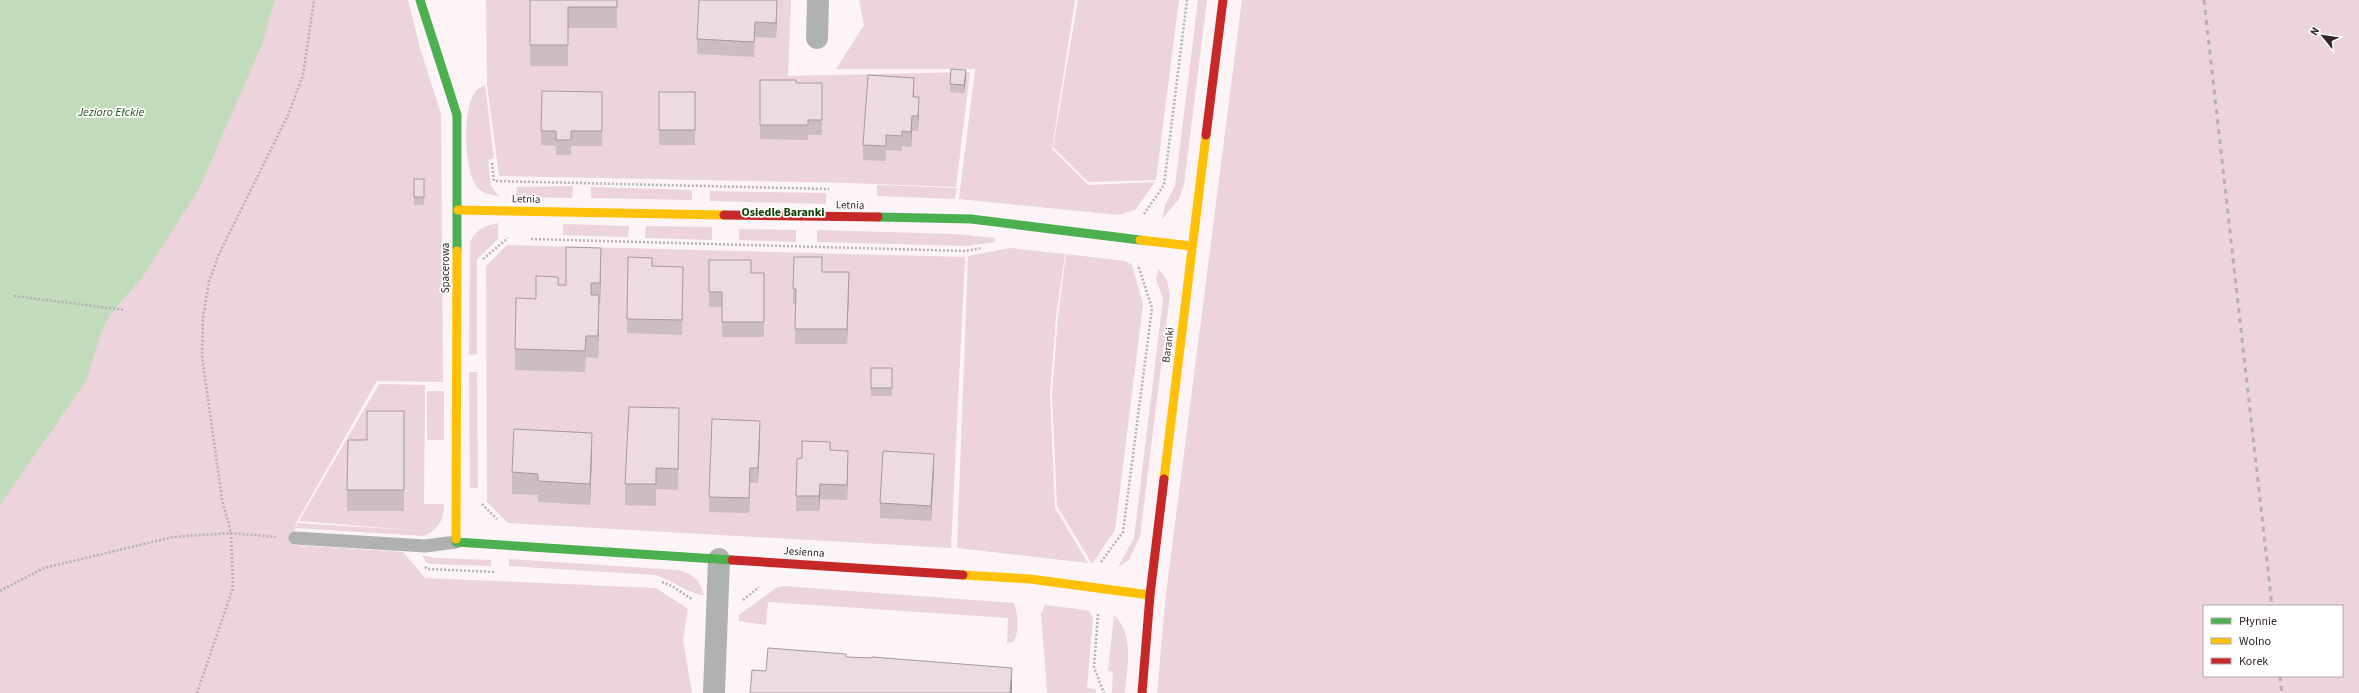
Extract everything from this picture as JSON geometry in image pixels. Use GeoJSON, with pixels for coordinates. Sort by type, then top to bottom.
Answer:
{"type":"FeatureCollection","features":[{"type":"Feature","properties":{"kind":"street","name":"Spacerowa"},"geometry":{"type":"LineString","coordinates":[[420,0],[426,25],[446,76],[456,115],[458,210],[456,542]]}},
{"type":"Feature","properties":{"kind":"street"},"geometry":{"type":"LineString","coordinates":[[817,38],[818,0]]}},
{"type":"Feature","properties":{"kind":"street","name":"Baranki"},"geometry":{"type":"LineString","coordinates":[[1142,693],[1150,595],[1191,246],[1222,0]]}},
{"type":"Feature","properties":{"kind":"street","name":"Letnia"},"geometry":{"type":"LineString","coordinates":[[458,210],[971,219],[1191,246]]}},
{"type":"Feature","properties":{"kind":"street","name":"Jesienna"},"geometry":{"type":"LineString","coordinates":[[456,542],[1030,579],[1150,595]]}},
{"type":"Feature","properties":{"kind":"street"},"geometry":{"type":"LineString","coordinates":[[714,693],[719,559]]}},
{"type":"Feature","properties":{"kind":"lane"},"geometry":{"type":"LineString","coordinates":[[295,538],[425,546],[456,542]]}},
{"type":"Feature","properties":{"kind":"path"},"geometry":{"type":"LineString","coordinates":[[197,693],[233,588],[231,534],[222,499],[202,356],[203,317],[209,282],[219,254],[289,113],[301,82],[314,0]]}},
{"type":"Feature","properties":{"kind":"path"},"geometry":{"type":"LineString","coordinates":[[1104,693],[1094,667],[1098,613],[1095,605],[1098,569],[1102,560],[1123,532],[1152,308],[1138,269],[1139,240],[1143,215],[1164,185],[1187,0]]}},
{"type":"Feature","properties":{"kind":"path"},"geometry":{"type":"LineString","coordinates":[[480,261],[506,238],[514,238]]}},
{"type":"Feature","properties":{"kind":"path"},"geometry":{"type":"LineString","coordinates":[[530,239],[965,251],[987,247]]}},
{"type":"Feature","properties":{"kind":"path"},"geometry":{"type":"LineString","coordinates":[[14,296],[125,310]]}},
{"type":"Feature","properties":{"kind":"path"},"geometry":{"type":"LineString","coordinates":[[480,502],[500,522]]}},
{"type":"Feature","properties":{"kind":"path"},"geometry":{"type":"LineString","coordinates":[[0,592],[44,568],[173,537],[231,534],[295,538]]}},
{"type":"Feature","properties":{"kind":"shaded area"},"geometry":{"type":"Polygon","coordinates":[[[155,0],[408,0],[420,48],[441,114],[443,382],[377,381],[296,523],[293,545],[403,552],[425,578],[656,588],[688,609],[683,640],[692,693],[0,693],[0,335],[101,333],[110,315],[132,290],[155,0]]]}},
{"type":"Feature","properties":{"kind":"shaded area"},"geometry":{"type":"Polygon","coordinates":[[[486,0],[791,0],[788,76],[970,72],[956,187],[849,183],[499,176],[487,84],[486,0]]]}},
{"type":"Feature","properties":{"kind":"shaded area"},"geometry":{"type":"Polygon","coordinates":[[[859,0],[1075,0],[1052,149],[1088,185],[1155,182],[1135,210],[1119,215],[959,199],[975,69],[836,69],[864,25],[859,0]]]}},
{"type":"Feature","properties":{"kind":"shaded area"},"geometry":{"type":"Polygon","coordinates":[[[1078,0],[1179,0],[1156,180],[1088,182],[1053,147],[1078,0]]]}},
{"type":"Feature","properties":{"kind":"shaded area"},"geometry":{"type":"Polygon","coordinates":[[[1198,0],[1207,0],[1184,184],[1179,199],[1162,219],[1165,205],[1175,186],[1198,0]]]}},
{"type":"Feature","properties":{"kind":"shaded area"},"geometry":{"type":"Polygon","coordinates":[[[1242,0],[2359,0],[2359,693],[1157,693],[1166,594],[1242,0]]]}},
{"type":"Feature","properties":{"kind":"shaded area"},"geometry":{"type":"Polygon","coordinates":[[[485,85],[494,158],[488,160],[491,186],[499,196],[484,193],[477,187],[469,168],[467,155],[466,126],[468,112],[476,91],[485,85]]]}},
{"type":"Feature","properties":{"kind":"shaded area"},"geometry":{"type":"Polygon","coordinates":[[[877,185],[957,188],[955,199],[877,196],[877,185]]]}},
{"type":"Feature","properties":{"kind":"shaded area"},"geometry":{"type":"Polygon","coordinates":[[[573,186],[572,198],[516,197],[517,187],[573,186]]]}},
{"type":"Feature","properties":{"kind":"shaded area"},"geometry":{"type":"Polygon","coordinates":[[[591,187],[692,190],[692,200],[591,198],[591,187]]]}},
{"type":"Feature","properties":{"kind":"shaded area"},"geometry":{"type":"Polygon","coordinates":[[[710,191],[826,193],[826,204],[710,201],[710,191]]]}},
{"type":"Feature","properties":{"kind":"shaded area"},"geometry":{"type":"Polygon","coordinates":[[[498,223],[498,239],[477,259],[477,354],[469,355],[470,242],[478,231],[489,225],[498,223]]]}},
{"type":"Feature","properties":{"kind":"shaded area"},"geometry":{"type":"Polygon","coordinates":[[[563,224],[629,226],[628,237],[563,235],[563,224]]]}},
{"type":"Feature","properties":{"kind":"shaded area"},"geometry":{"type":"Polygon","coordinates":[[[646,226],[712,227],[712,240],[645,238],[646,226]]]}},
{"type":"Feature","properties":{"kind":"shaded area"},"geometry":{"type":"Polygon","coordinates":[[[739,229],[796,230],[796,242],[739,240],[739,229]]]}},
{"type":"Feature","properties":{"kind":"shaded area"},"geometry":{"type":"Polygon","coordinates":[[[817,230],[955,234],[995,238],[995,242],[967,246],[817,242],[817,230]]]}},
{"type":"Feature","properties":{"kind":"shaded area"},"geometry":{"type":"Polygon","coordinates":[[[507,245],[965,257],[951,548],[508,523],[487,502],[486,266],[507,245]]]}},
{"type":"Feature","properties":{"kind":"shaded area"},"geometry":{"type":"Polygon","coordinates":[[[1010,248],[1065,254],[1056,317],[1050,395],[1055,508],[1088,563],[957,548],[968,256],[1010,248]]]}},
{"type":"Feature","properties":{"kind":"shaded area"},"geometry":{"type":"Polygon","coordinates":[[[1066,254],[1125,261],[1132,265],[1143,304],[1115,530],[1092,564],[1057,506],[1052,394],[1058,317],[1066,254]]]}},
{"type":"Feature","properties":{"kind":"shaded area"},"geometry":{"type":"Polygon","coordinates":[[[1159,269],[1167,281],[1170,295],[1140,536],[1129,560],[1118,567],[1134,538],[1163,299],[1156,279],[1159,269]]]}},
{"type":"Feature","properties":{"kind":"shaded area"},"geometry":{"type":"Polygon","coordinates":[[[469,372],[477,372],[478,488],[470,488],[469,372]]]}},
{"type":"Feature","properties":{"kind":"shaded area"},"geometry":{"type":"Polygon","coordinates":[[[379,384],[425,385],[424,504],[444,504],[443,515],[439,524],[433,531],[424,536],[296,528],[297,523],[424,531],[299,521],[379,384]]]}},
{"type":"Feature","properties":{"kind":"shaded area"},"geometry":{"type":"Polygon","coordinates":[[[427,391],[444,391],[444,440],[427,440],[427,391]]]}},
{"type":"Feature","properties":{"kind":"shaded area"},"geometry":{"type":"Polygon","coordinates":[[[422,555],[435,558],[491,560],[491,566],[431,564],[426,562],[422,555]]]}},
{"type":"Feature","properties":{"kind":"shaded area"},"geometry":{"type":"Polygon","coordinates":[[[509,559],[678,570],[692,575],[698,581],[704,595],[692,592],[655,575],[509,566],[509,559]]]}},
{"type":"Feature","properties":{"kind":"shaded area"},"geometry":{"type":"Polygon","coordinates":[[[783,586],[1014,603],[1017,612],[1017,634],[1013,642],[1007,643],[1008,618],[768,602],[766,625],[739,621],[739,615],[776,588],[783,586]]]}},
{"type":"Feature","properties":{"kind":"shaded area"},"geometry":{"type":"Polygon","coordinates":[[[1045,605],[1086,610],[1090,612],[1093,618],[1087,688],[1096,689],[1096,693],[1047,693],[1041,613],[1045,605]]]}},
{"type":"Feature","properties":{"kind":"shaded area"},"geometry":{"type":"Polygon","coordinates":[[[1114,615],[1121,623],[1127,641],[1128,662],[1125,693],[1112,693],[1113,672],[1108,671],[1114,615]]]}},
{"type":"Feature","properties":{"kind":"water","name":"Jezioro Ełckie"},"geometry":{"type":"Polygon","coordinates":[[[0,0],[275,0],[262,44],[199,189],[142,278],[110,315],[101,333],[86,381],[0,505],[0,0]]]}},
{"type":"Feature","properties":{"kind":"building"},"geometry":{"type":"Polygon","coordinates":[[[530,0],[617,0],[617,7],[568,7],[568,45],[530,45],[530,0]]]}},
{"type":"Feature","properties":{"kind":"building"},"geometry":{"type":"Polygon","coordinates":[[[699,0],[777,0],[776,23],[755,22],[754,42],[697,39],[699,0]]]}},
{"type":"Feature","properties":{"kind":"building"},"geometry":{"type":"Polygon","coordinates":[[[951,69],[966,70],[964,85],[950,84],[951,69]]]}},
{"type":"Feature","properties":{"kind":"building"},"geometry":{"type":"Polygon","coordinates":[[[868,75],[914,78],[913,97],[919,97],[918,116],[912,116],[911,132],[902,131],[902,136],[886,135],[886,146],[863,145],[868,75]]]}},
{"type":"Feature","properties":{"kind":"building"},"geometry":{"type":"Polygon","coordinates":[[[760,80],[796,80],[796,83],[822,83],[822,120],[808,120],[808,125],[760,125],[760,80]]]}},
{"type":"Feature","properties":{"kind":"building"},"geometry":{"type":"Polygon","coordinates":[[[542,91],[602,92],[602,131],[571,131],[571,140],[556,140],[556,131],[541,131],[542,91]]]}},
{"type":"Feature","properties":{"kind":"building"},"geometry":{"type":"Polygon","coordinates":[[[659,92],[695,92],[695,130],[659,130],[659,92]]]}},
{"type":"Feature","properties":{"kind":"building"},"geometry":{"type":"Polygon","coordinates":[[[414,179],[424,179],[424,197],[414,197],[414,179]]]}},
{"type":"Feature","properties":{"kind":"building"},"geometry":{"type":"Polygon","coordinates":[[[566,247],[601,248],[600,283],[591,283],[591,295],[599,295],[598,336],[586,336],[585,351],[515,349],[516,298],[536,299],[536,276],[558,277],[558,285],[566,285],[566,247]]]}},
{"type":"Feature","properties":{"kind":"building"},"geometry":{"type":"Polygon","coordinates":[[[628,257],[652,258],[652,266],[683,267],[682,320],[627,319],[628,257]]]}},
{"type":"Feature","properties":{"kind":"building"},"geometry":{"type":"Polygon","coordinates":[[[794,257],[822,257],[822,272],[849,272],[847,329],[795,329],[796,289],[793,289],[794,257]]]}},
{"type":"Feature","properties":{"kind":"building"},"geometry":{"type":"Polygon","coordinates":[[[709,260],[751,260],[751,273],[764,273],[764,322],[722,322],[722,292],[709,292],[709,260]]]}},
{"type":"Feature","properties":{"kind":"building"},"geometry":{"type":"Polygon","coordinates":[[[871,368],[892,368],[892,388],[871,388],[871,368]]]}},
{"type":"Feature","properties":{"kind":"building"},"geometry":{"type":"Polygon","coordinates":[[[629,407],[679,408],[678,469],[656,468],[656,484],[625,484],[629,407]]]}},
{"type":"Feature","properties":{"kind":"building"},"geometry":{"type":"Polygon","coordinates":[[[367,411],[404,411],[404,490],[347,490],[348,440],[367,440],[367,411]]]}},
{"type":"Feature","properties":{"kind":"building"},"geometry":{"type":"Polygon","coordinates":[[[712,419],[760,421],[758,468],[750,468],[749,498],[709,497],[712,419]]]}},
{"type":"Feature","properties":{"kind":"building"},"geometry":{"type":"Polygon","coordinates":[[[514,429],[592,433],[590,484],[538,481],[538,474],[512,472],[514,429]]]}},
{"type":"Feature","properties":{"kind":"building"},"geometry":{"type":"Polygon","coordinates":[[[802,441],[830,442],[830,450],[848,451],[847,485],[820,484],[819,496],[796,496],[797,459],[802,458],[802,441]]]}},
{"type":"Feature","properties":{"kind":"building"},"geometry":{"type":"Polygon","coordinates":[[[883,451],[934,454],[931,506],[880,503],[883,451]]]}},
{"type":"Feature","properties":{"kind":"building"},"geometry":{"type":"Polygon","coordinates":[[[768,648],[846,654],[846,657],[872,657],[1012,668],[1010,693],[750,693],[752,670],[766,671],[768,648]]]}},
{"type":"Feature","properties":{"kind":"railway"},"geometry":{"type":"LineString","coordinates":[[2204,0],[2272,605]]}},
{"type":"Feature","properties":{"kind":"railway"},"geometry":{"type":"LineString","coordinates":[[2280,677],[2282,693]]}},
{"type":"Feature","properties":{"kind":"traffic: fast"},"geometry":{"type":"LineString","coordinates":[[420,0],[457,115],[457,251]]}},
{"type":"Feature","properties":{"kind":"traffic: fast"},"geometry":{"type":"LineString","coordinates":[[878,217],[971,219],[1140,240]]}},
{"type":"Feature","properties":{"kind":"traffic: fast"},"geometry":{"type":"LineString","coordinates":[[456,539],[456,542],[732,560]]}},
{"type":"Feature","properties":{"kind":"traffic: slow"},"geometry":{"type":"LineString","coordinates":[[1164,479],[1206,135]]}},
{"type":"Feature","properties":{"kind":"traffic: slow"},"geometry":{"type":"LineString","coordinates":[[458,210],[724,215]]}},
{"type":"Feature","properties":{"kind":"traffic: slow"},"geometry":{"type":"LineString","coordinates":[[1140,240],[1191,246]]}},
{"type":"Feature","properties":{"kind":"traffic: slow"},"geometry":{"type":"LineString","coordinates":[[456,539],[457,251]]}},
{"type":"Feature","properties":{"kind":"traffic: slow"},"geometry":{"type":"LineString","coordinates":[[963,575],[1030,579],[1150,595]]}},
{"type":"Feature","properties":{"kind":"traffic: jam"},"geometry":{"type":"LineString","coordinates":[[1206,135],[1223,0]]}},
{"type":"Feature","properties":{"kind":"traffic: jam"},"geometry":{"type":"LineString","coordinates":[[724,215],[878,217]]}},
{"type":"Feature","properties":{"kind":"traffic: jam"},"geometry":{"type":"LineString","coordinates":[[1142,693],[1150,595],[1164,479]]}},
{"type":"Feature","properties":{"kind":"traffic: jam"},"geometry":{"type":"LineString","coordinates":[[732,560],[963,575]]}},
{"type":"Feature","properties":{"kind":"district","name":"Osiedle Baranki"},"geometry":{"type":"Point","coordinates":[783,212]}}]}
